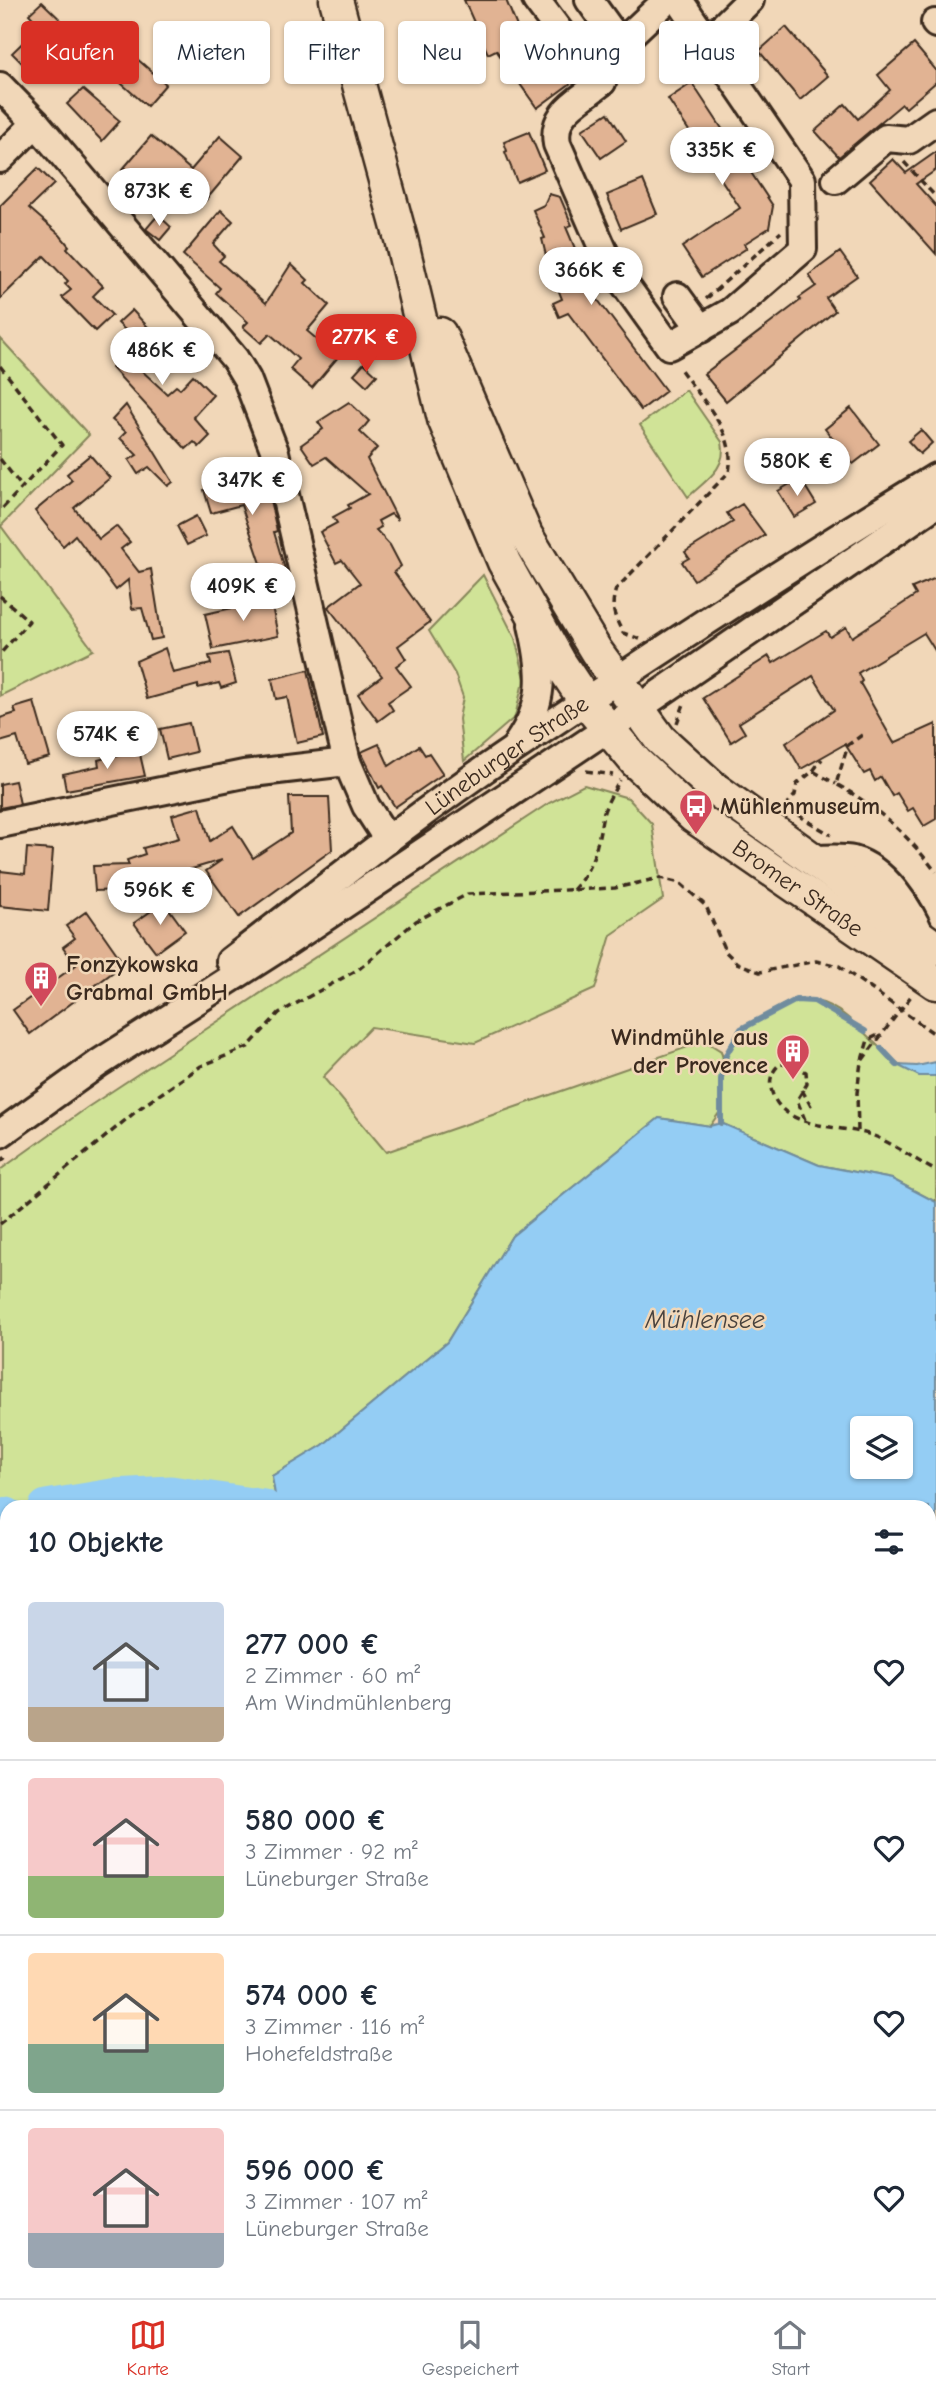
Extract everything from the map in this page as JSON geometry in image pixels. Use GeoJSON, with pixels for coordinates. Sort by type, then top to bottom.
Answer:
{"type":"FeatureCollection","features":[{"type":"Feature","properties":{"kind":"main road"},"geometry":{"type":"LineString","coordinates":[[336,0],[401,239]]}},
{"type":"Feature","properties":{"kind":"main road","name":"Bromer Straße"},"geometry":{"type":"LineString","coordinates":[[401,239],[444,419],[482,513],[528,610],[586,702],[636,762],[693,816],[926,986]]}},
{"type":"Feature","properties":{"kind":"main road","name":"Bromer Straße"},"geometry":{"type":"LineString","coordinates":[[401,239],[482,438],[526,535],[553,584],[637,709],[669,749],[715,789],[929,943]]}},
{"type":"Feature","properties":{"kind":"street"},"geometry":{"type":"LineString","coordinates":[[536,0],[552,21]]}},
{"type":"Feature","properties":{"kind":"street"},"geometry":{"type":"LineString","coordinates":[[589,0],[605,21]]}},
{"type":"Feature","properties":{"kind":"street"},"geometry":{"type":"LineString","coordinates":[[645,21],[667,0]]}},
{"type":"Feature","properties":{"kind":"street"},"geometry":{"type":"LineString","coordinates":[[679,0],[694,21]]}},
{"type":"Feature","properties":{"kind":"street"},"geometry":{"type":"LineString","coordinates":[[728,21],[750,0]]}},
{"type":"Feature","properties":{"kind":"street"},"geometry":{"type":"LineString","coordinates":[[599,84],[559,114],[554,129],[557,144],[608,261],[668,346],[730,312],[803,249],[802,180],[737,84]]}},
{"type":"Feature","properties":{"kind":"street"},"geometry":{"type":"LineString","coordinates":[[0,86],[36,123],[235,359],[247,379],[275,452],[309,611],[347,762],[366,806],[388,840]]}},
{"type":"Feature","properties":{"kind":"street"},"geometry":{"type":"LineString","coordinates":[[836,180],[884,139],[909,140],[936,121]]}},
{"type":"Feature","properties":{"kind":"street"},"geometry":{"type":"LineString","coordinates":[[0,159],[36,123]]}},
{"type":"Feature","properties":{"kind":"street"},"geometry":{"type":"LineString","coordinates":[[677,296],[705,326]]}},
{"type":"Feature","properties":{"kind":"street","name":"Lüneburger Straße"},"geometry":{"type":"LineString","coordinates":[[0,1133],[99,1063],[388,840],[513,750],[617,681],[646,648],[936,477]]}},
{"type":"Feature","properties":{"kind":"street","name":"Lüneburger Straße"},"geometry":{"type":"LineString","coordinates":[[99,1063],[282,946],[637,709],[936,504]]}},
{"type":"Feature","properties":{"kind":"street"},"geometry":{"type":"LineString","coordinates":[[513,750],[530,722],[540,691],[541,666],[528,610]]}},
{"type":"Feature","properties":{"kind":"street"},"geometry":{"type":"LineString","coordinates":[[0,824],[244,774],[347,762]]}},
{"type":"Feature","properties":{"kind":"path"},"geometry":{"type":"LineString","coordinates":[[884,139],[936,197]]}},
{"type":"Feature","properties":{"kind":"path"},"geometry":{"type":"LineString","coordinates":[[705,326],[706,296],[786,228]]}},
{"type":"Feature","properties":{"kind":"path"},"geometry":{"type":"LineString","coordinates":[[646,648],[623,633],[613,615],[611,604],[616,589],[729,471],[732,455],[730,440],[668,346]]}},
{"type":"Feature","properties":{"kind":"path"},"geometry":{"type":"LineString","coordinates":[[0,366],[62,444],[0,511]]}},
{"type":"Feature","properties":{"kind":"path"},"geometry":{"type":"LineString","coordinates":[[0,458],[22,487]]}},
{"type":"Feature","properties":{"kind":"path"},"geometry":{"type":"LineString","coordinates":[[0,596],[29,621],[0,653]]}},
{"type":"Feature","properties":{"kind":"path"},"geometry":{"type":"LineString","coordinates":[[684,702],[680,720],[687,729]]}},
{"type":"Feature","properties":{"kind":"path"},"geometry":{"type":"LineString","coordinates":[[836,784],[848,745],[862,735]]}},
{"type":"Feature","properties":{"kind":"path"},"geometry":{"type":"LineString","coordinates":[[776,802],[785,807],[795,795],[797,784],[813,771],[822,759]]}},
{"type":"Feature","properties":{"kind":"path"},"geometry":{"type":"LineString","coordinates":[[571,891],[587,875],[598,851],[604,812],[620,779],[588,771]]}},
{"type":"Feature","properties":{"kind":"path"},"geometry":{"type":"LineString","coordinates":[[813,771],[867,801],[897,825],[936,872]]}},
{"type":"Feature","properties":{"kind":"path"},"geometry":{"type":"LineString","coordinates":[[797,814],[842,842]]}},
{"type":"Feature","properties":{"kind":"path"},"geometry":{"type":"LineString","coordinates":[[0,1224],[140,1108],[201,1066],[248,1048],[279,1013],[359,970],[416,922],[467,894],[615,888],[660,878],[680,883],[706,906],[725,951],[737,963],[760,972],[816,961],[839,966],[936,1035]]}},
{"type":"Feature","properties":{"kind":"path"},"geometry":{"type":"LineString","coordinates":[[861,1062],[900,1010],[926,986]]}},
{"type":"Feature","properties":{"kind":"path"},"geometry":{"type":"LineString","coordinates":[[858,1131],[857,1093],[861,1062],[868,1040],[882,1033]]}},
{"type":"Feature","properties":{"kind":"path"},"geometry":{"type":"LineString","coordinates":[[805,1120],[797,1100],[807,1084],[808,1077],[802,1068],[786,1063],[775,1069],[771,1089],[778,1102],[792,1115],[823,1129],[858,1131],[880,1139],[936,1171]]}},
{"type":"Feature","properties":{"kind":"path"},"geometry":{"type":"LineString","coordinates":[[802,1090],[812,1108]]}},
{"type":"Feature","properties":{"kind":"green space"},"geometry":{"type":"Polygon","coordinates":[[[0,338],[89,435],[1,526],[93,650],[0,696],[0,338]]]}},
{"type":"Feature","properties":{"kind":"green space"},"geometry":{"type":"Polygon","coordinates":[[[686,390],[722,442],[723,451],[722,459],[714,473],[688,497],[640,425],[686,390]]]}},
{"type":"Feature","properties":{"kind":"green space"},"geometry":{"type":"Polygon","coordinates":[[[483,575],[515,638],[527,686],[522,686],[515,717],[464,761],[459,719],[463,697],[455,674],[429,631],[483,575]]]}},
{"type":"Feature","properties":{"kind":"green space"},"geometry":{"type":"Polygon","coordinates":[[[584,785],[628,798],[652,824],[663,899],[611,935],[595,989],[475,1043],[371,1027],[323,1077],[386,1152],[705,1041],[721,1051],[724,1063],[734,1040],[744,1029],[781,1006],[799,1000],[820,1002],[838,1010],[899,1064],[916,1073],[936,1076],[936,1202],[892,1179],[819,1165],[721,1123],[721,1110],[710,1126],[659,1118],[512,1236],[447,1342],[323,1445],[272,1476],[276,1500],[0,1500],[0,1170],[88,1107],[549,803],[584,785]]]}},
{"type":"Feature","properties":{"kind":"water"},"geometry":{"type":"Polygon","coordinates":[[[936,1062],[936,1076],[919,1076],[897,1065],[917,1066],[936,1062]]]}},
{"type":"Feature","properties":{"kind":"water","name":"Mühlensee"},"geometry":{"type":"Polygon","coordinates":[[[659,1118],[710,1126],[721,1123],[819,1165],[892,1179],[936,1202],[936,1500],[276,1500],[272,1476],[323,1445],[447,1342],[512,1236],[659,1118]]]}},
{"type":"Feature","properties":{"kind":"building"},"geometry":{"type":"Polygon","coordinates":[[[464,0],[506,0],[515,21],[500,21],[500,56],[496,50],[488,54],[486,50],[486,21],[473,21],[464,0]]]}},
{"type":"Feature","properties":{"kind":"building"},"geometry":{"type":"Polygon","coordinates":[[[42,2],[62,21],[35,21],[29,14],[42,2]]]}},
{"type":"Feature","properties":{"kind":"building"},"geometry":{"type":"Polygon","coordinates":[[[786,27],[828,76],[800,100],[759,51],[786,27]]]}},
{"type":"Feature","properties":{"kind":"building"},"geometry":{"type":"Polygon","coordinates":[[[21,44],[21,62],[12,53],[21,44]]]}},
{"type":"Feature","properties":{"kind":"building"},"geometry":{"type":"Polygon","coordinates":[[[914,44],[936,70],[936,82],[906,108],[902,104],[839,157],[815,131],[845,104],[858,119],[890,90],[878,75],[914,44]]]}},
{"type":"Feature","properties":{"kind":"building"},"geometry":{"type":"Polygon","coordinates":[[[139,61],[153,73],[153,84],[166,84],[147,106],[122,84],[139,84],[139,61]]]}},
{"type":"Feature","properties":{"kind":"building"},"geometry":{"type":"Polygon","coordinates":[[[520,84],[570,84],[537,108],[520,84]]]}},
{"type":"Feature","properties":{"kind":"building"},"geometry":{"type":"Polygon","coordinates":[[[693,84],[773,206],[769,228],[744,244],[747,248],[702,277],[682,247],[740,208],[668,99],[693,84]]]}},
{"type":"Feature","properties":{"kind":"building"},"geometry":{"type":"Polygon","coordinates":[[[83,89],[120,121],[102,141],[67,104],[83,89]]]}},
{"type":"Feature","properties":{"kind":"building"},"geometry":{"type":"Polygon","coordinates":[[[608,113],[626,141],[601,158],[582,130],[608,113]]]}},
{"type":"Feature","properties":{"kind":"building"},"geometry":{"type":"Polygon","coordinates":[[[529,132],[545,170],[517,182],[505,152],[504,142],[529,132]]]}},
{"type":"Feature","properties":{"kind":"building"},"geometry":{"type":"Polygon","coordinates":[[[151,136],[191,170],[220,136],[243,156],[206,200],[185,182],[157,215],[140,201],[147,192],[122,170],[151,136]]]}},
{"type":"Feature","properties":{"kind":"building"},"geometry":{"type":"Polygon","coordinates":[[[936,152],[936,170],[916,184],[936,206],[936,254],[870,180],[893,159],[906,173],[936,152]]]}},
{"type":"Feature","properties":{"kind":"building"},"geometry":{"type":"Polygon","coordinates":[[[38,168],[54,184],[29,208],[60,235],[69,246],[67,248],[103,286],[93,296],[112,315],[95,331],[62,297],[71,290],[65,284],[68,281],[44,256],[0,299],[0,206],[38,168]]]}},
{"type":"Feature","properties":{"kind":"building"},"geometry":{"type":"Polygon","coordinates":[[[643,180],[657,214],[621,229],[607,195],[643,180]]]}},
{"type":"Feature","properties":{"kind":"building"},"geometry":{"type":"Polygon","coordinates":[[[549,194],[560,197],[572,225],[566,227],[595,296],[666,391],[641,410],[568,313],[559,317],[553,303],[562,299],[548,264],[542,239],[545,238],[533,210],[544,205],[549,194]]]}},
{"type":"Feature","properties":{"kind":"building"},"geometry":{"type":"Polygon","coordinates":[[[221,210],[233,221],[213,244],[224,256],[219,261],[266,303],[291,264],[308,280],[305,283],[329,305],[307,331],[338,357],[312,388],[290,369],[298,359],[270,334],[261,343],[243,327],[248,322],[216,293],[220,288],[183,255],[221,210]]]}},
{"type":"Feature","properties":{"kind":"building"},"geometry":{"type":"Polygon","coordinates":[[[158,215],[171,227],[160,240],[146,229],[158,215]]]}},
{"type":"Feature","properties":{"kind":"building"},"geometry":{"type":"Polygon","coordinates":[[[840,252],[857,276],[826,298],[835,311],[726,401],[704,374],[801,300],[799,298],[816,286],[809,275],[840,252]]]}},
{"type":"Feature","properties":{"kind":"building"},"geometry":{"type":"Polygon","coordinates":[[[132,310],[160,340],[148,351],[153,357],[140,369],[167,394],[176,386],[180,389],[193,375],[213,395],[193,417],[210,436],[199,447],[194,442],[186,449],[112,368],[116,365],[113,362],[136,341],[118,323],[132,310]]]}},
{"type":"Feature","properties":{"kind":"building"},"geometry":{"type":"Polygon","coordinates":[[[364,363],[377,375],[367,386],[354,374],[364,363]]]}},
{"type":"Feature","properties":{"kind":"building"},"geometry":{"type":"Polygon","coordinates":[[[349,402],[369,421],[360,432],[377,448],[367,459],[398,520],[391,514],[378,521],[381,527],[376,530],[390,545],[401,566],[394,572],[430,622],[398,646],[406,659],[396,666],[411,686],[388,702],[393,710],[378,721],[358,694],[382,676],[328,607],[360,583],[342,560],[336,563],[320,532],[337,523],[333,517],[350,508],[348,505],[368,494],[326,457],[314,464],[301,445],[323,429],[318,422],[349,402]]]}},
{"type":"Feature","properties":{"kind":"building"},"geometry":{"type":"Polygon","coordinates":[[[126,405],[173,482],[168,486],[149,467],[138,474],[129,460],[137,455],[120,438],[126,432],[112,420],[126,405]]]}},
{"type":"Feature","properties":{"kind":"building"},"geometry":{"type":"Polygon","coordinates":[[[851,408],[879,444],[853,464],[825,429],[851,408]]]}},
{"type":"Feature","properties":{"kind":"building"},"geometry":{"type":"Polygon","coordinates":[[[921,430],[932,443],[920,454],[908,441],[921,430]]]}},
{"type":"Feature","properties":{"kind":"building"},"geometry":{"type":"Polygon","coordinates":[[[90,455],[110,478],[74,508],[99,539],[116,526],[130,542],[121,549],[139,572],[151,569],[162,638],[151,640],[142,608],[132,609],[128,580],[116,590],[75,535],[63,546],[35,511],[72,480],[67,474],[90,455]]]}},
{"type":"Feature","properties":{"kind":"building"},"geometry":{"type":"Polygon","coordinates":[[[264,473],[277,531],[274,532],[286,573],[266,578],[241,505],[211,513],[204,490],[264,473]]]}},
{"type":"Feature","properties":{"kind":"building"},"geometry":{"type":"Polygon","coordinates":[[[800,478],[816,504],[794,517],[778,491],[800,478]]]}},
{"type":"Feature","properties":{"kind":"building"},"geometry":{"type":"Polygon","coordinates":[[[742,504],[765,535],[694,580],[682,562],[689,558],[685,552],[733,522],[727,513],[742,504]]]}},
{"type":"Feature","properties":{"kind":"building"},"geometry":{"type":"Polygon","coordinates":[[[196,516],[206,536],[187,545],[177,526],[196,516]]]}},
{"type":"Feature","properties":{"kind":"building"},"geometry":{"type":"Polygon","coordinates":[[[936,578],[936,652],[924,633],[858,673],[862,681],[860,683],[894,743],[936,724],[936,819],[924,826],[913,808],[908,811],[897,793],[892,796],[881,777],[875,781],[870,771],[864,774],[845,744],[801,769],[786,743],[834,710],[813,676],[739,723],[745,733],[731,742],[703,698],[769,656],[773,663],[826,631],[830,637],[846,627],[852,637],[916,595],[912,588],[936,578]]]}},
{"type":"Feature","properties":{"kind":"building"},"geometry":{"type":"Polygon","coordinates":[[[269,591],[278,636],[213,649],[205,614],[250,604],[248,595],[269,591]]]}},
{"type":"Feature","properties":{"kind":"building"},"geometry":{"type":"Polygon","coordinates":[[[165,648],[173,673],[211,664],[209,656],[228,653],[236,683],[221,688],[219,683],[198,688],[198,685],[147,699],[136,661],[165,648]]]}},
{"type":"Feature","properties":{"kind":"building"},"geometry":{"type":"Polygon","coordinates":[[[308,670],[323,737],[297,743],[287,697],[276,699],[272,679],[308,670]]]}},
{"type":"Feature","properties":{"kind":"building"},"geometry":{"type":"Polygon","coordinates":[[[34,702],[50,757],[25,764],[17,737],[0,742],[0,718],[16,713],[14,708],[34,702]]]}},
{"type":"Feature","properties":{"kind":"building"},"geometry":{"type":"Polygon","coordinates":[[[189,723],[196,752],[167,759],[160,729],[189,723]]]}},
{"type":"Feature","properties":{"kind":"building"},"geometry":{"type":"Polygon","coordinates":[[[379,744],[389,766],[419,746],[425,755],[429,753],[443,774],[395,807],[382,786],[379,788],[361,752],[379,744]]]}},
{"type":"Feature","properties":{"kind":"building"},"geometry":{"type":"Polygon","coordinates":[[[139,750],[145,776],[66,790],[63,774],[99,766],[98,760],[139,750]]]}},
{"type":"Feature","properties":{"kind":"building"},"geometry":{"type":"Polygon","coordinates":[[[15,781],[20,804],[0,808],[0,784],[15,781]]]}},
{"type":"Feature","properties":{"kind":"building"},"geometry":{"type":"Polygon","coordinates":[[[289,797],[329,797],[332,850],[239,917],[206,871],[222,860],[121,890],[95,891],[93,866],[129,865],[127,860],[145,854],[143,848],[179,838],[172,815],[200,807],[210,841],[233,826],[253,858],[291,833],[289,797]]]}},
{"type":"Feature","properties":{"kind":"building"},"geometry":{"type":"Polygon","coordinates":[[[27,848],[53,850],[48,911],[0,906],[0,871],[25,874],[27,848]]]}},
{"type":"Feature","properties":{"kind":"building"},"geometry":{"type":"Polygon","coordinates":[[[164,902],[185,931],[156,952],[134,923],[164,902]]]}},
{"type":"Feature","properties":{"kind":"building"},"geometry":{"type":"Polygon","coordinates":[[[87,911],[124,964],[30,1034],[13,1010],[76,965],[63,947],[75,938],[66,926],[87,911]]]}},
{"type":"Feature","properties":{"kind":"waterway"},"geometry":{"type":"LineString","coordinates":[[721,1123],[721,1079],[726,1055],[741,1029],[796,1000],[814,1001],[865,1031]]}},
{"type":"Feature","properties":{"kind":"waterway"},"geometry":{"type":"LineString","coordinates":[[881,1048],[897,1065]]}},
{"type":"Feature","properties":{"kind":"waterway"},"geometry":{"type":"LineString","coordinates":[[88,1500],[171,1493],[218,1500]]}},
{"type":"Feature","properties":{"kind":"place","name":"Mühlenmuseum"},"geometry":{"type":"Point","coordinates":[696,836]}},
{"type":"Feature","properties":{"kind":"place","name":"Fonzykowska Grabmal GmbH"},"geometry":{"type":"Point","coordinates":[41,1008]}},
{"type":"Feature","properties":{"kind":"place","name":"Windmühle aus der Provence"},"geometry":{"type":"Point","coordinates":[793,1081]}}]}
